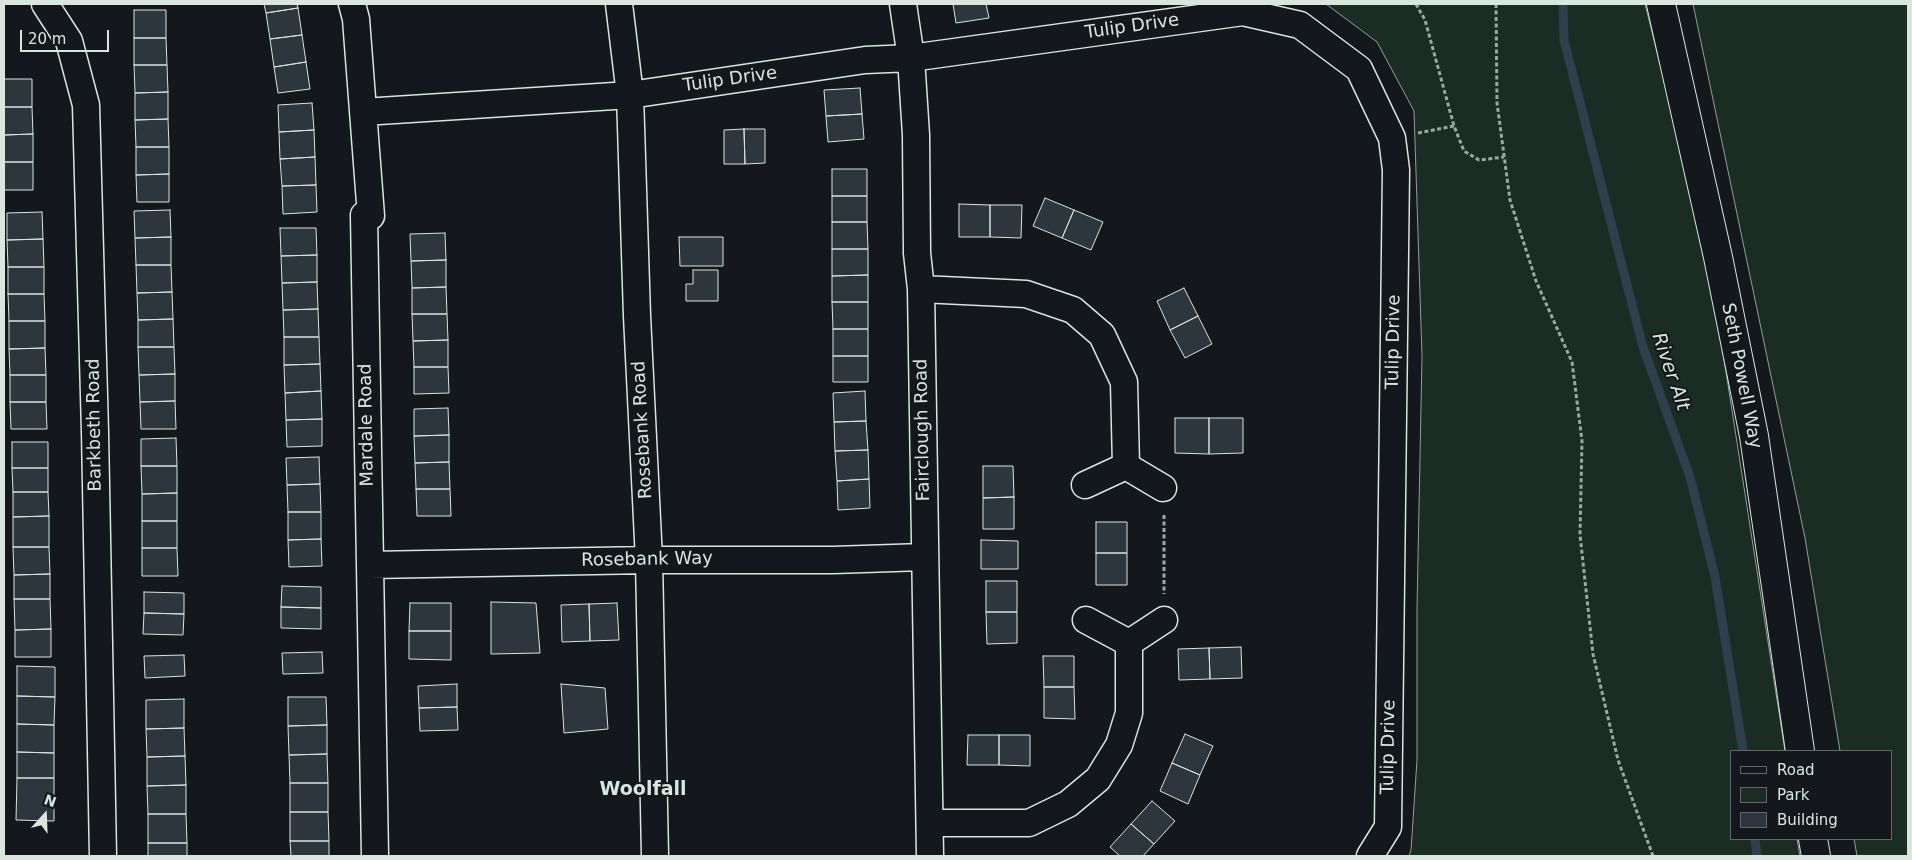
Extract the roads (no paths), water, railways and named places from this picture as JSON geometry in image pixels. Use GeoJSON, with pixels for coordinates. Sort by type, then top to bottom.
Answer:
{"type":"FeatureCollection","features":[{"type":"Feature","properties":{"kind":"main road","name":"Seth Powell Way"},"geometry":{"type":"LineString","coordinates":[[1661,4],[1718,257],[1754,436],[1800,750]]}},
{"type":"Feature","properties":{"kind":"main road"},"geometry":{"type":"LineString","coordinates":[[1813,840],[1816,856]]}},
{"type":"Feature","properties":{"kind":"street","name":"Barkbeth Road"},"geometry":{"type":"LineString","coordinates":[[45,4],[69,41],[86,104],[95,432],[103,856]]}},
{"type":"Feature","properties":{"kind":"street","name":"Mardale Road"},"geometry":{"type":"LineString","coordinates":[[352,4],[356,20],[371,216],[364,215],[375,856]]}},
{"type":"Feature","properties":{"kind":"street","name":"Rosebank Road"},"geometry":{"type":"LineString","coordinates":[[619,4],[630,95],[638,326],[650,560],[655,856]]}},
{"type":"Feature","properties":{"kind":"street","name":"Fairclough Road"},"geometry":{"type":"LineString","coordinates":[[903,4],[911,58],[916,135],[917,253],[921,289],[930,856]]}},
{"type":"Feature","properties":{"kind":"street","name":"Tulip Drive"},"geometry":{"type":"LineString","coordinates":[[363,112],[630,95],[865,60],[911,58],[1243,12],[1300,25],[1360,69],[1392,138],[1396,170],[1388,827],[1370,856]]}},
{"type":"Feature","properties":{"kind":"street"},"geometry":{"type":"LineString","coordinates":[[921,289],[1026,294],[1073,310],[1102,335],[1124,382],[1126,466]]}},
{"type":"Feature","properties":{"kind":"street"},"geometry":{"type":"LineString","coordinates":[[1085,486],[1126,466]]}},
{"type":"Feature","properties":{"kind":"street"},"geometry":{"type":"LineString","coordinates":[[1126,466],[1164,488]]}},
{"type":"Feature","properties":{"kind":"street","name":"Rosebank Way"},"geometry":{"type":"LineString","coordinates":[[370,565],[650,560],[833,560],[924,556]]}},
{"type":"Feature","properties":{"kind":"street"},"geometry":{"type":"LineString","coordinates":[[1086,620],[1130,643]]}},
{"type":"Feature","properties":{"kind":"street"},"geometry":{"type":"LineString","coordinates":[[1130,643],[1164,620]]}},
{"type":"Feature","properties":{"kind":"street"},"geometry":{"type":"LineString","coordinates":[[930,822],[1029,823],[1068,804],[1098,779],[1119,745],[1129,713],[1130,643]]}},
{"type":"Feature","properties":{"kind":"waterway","name":"River Alt"},"geometry":{"type":"LineString","coordinates":[[1563,4],[1564,40],[1643,347],[1690,477],[1715,577],[1743,750]]}},
{"type":"Feature","properties":{"kind":"waterway","name":"River Alt"},"geometry":{"type":"LineString","coordinates":[[1755,840],[1757,856]]}},
{"type":"Feature","properties":{"kind":"district","name":"Woolfall"},"geometry":{"type":"Point","coordinates":[643,790]}}]}
